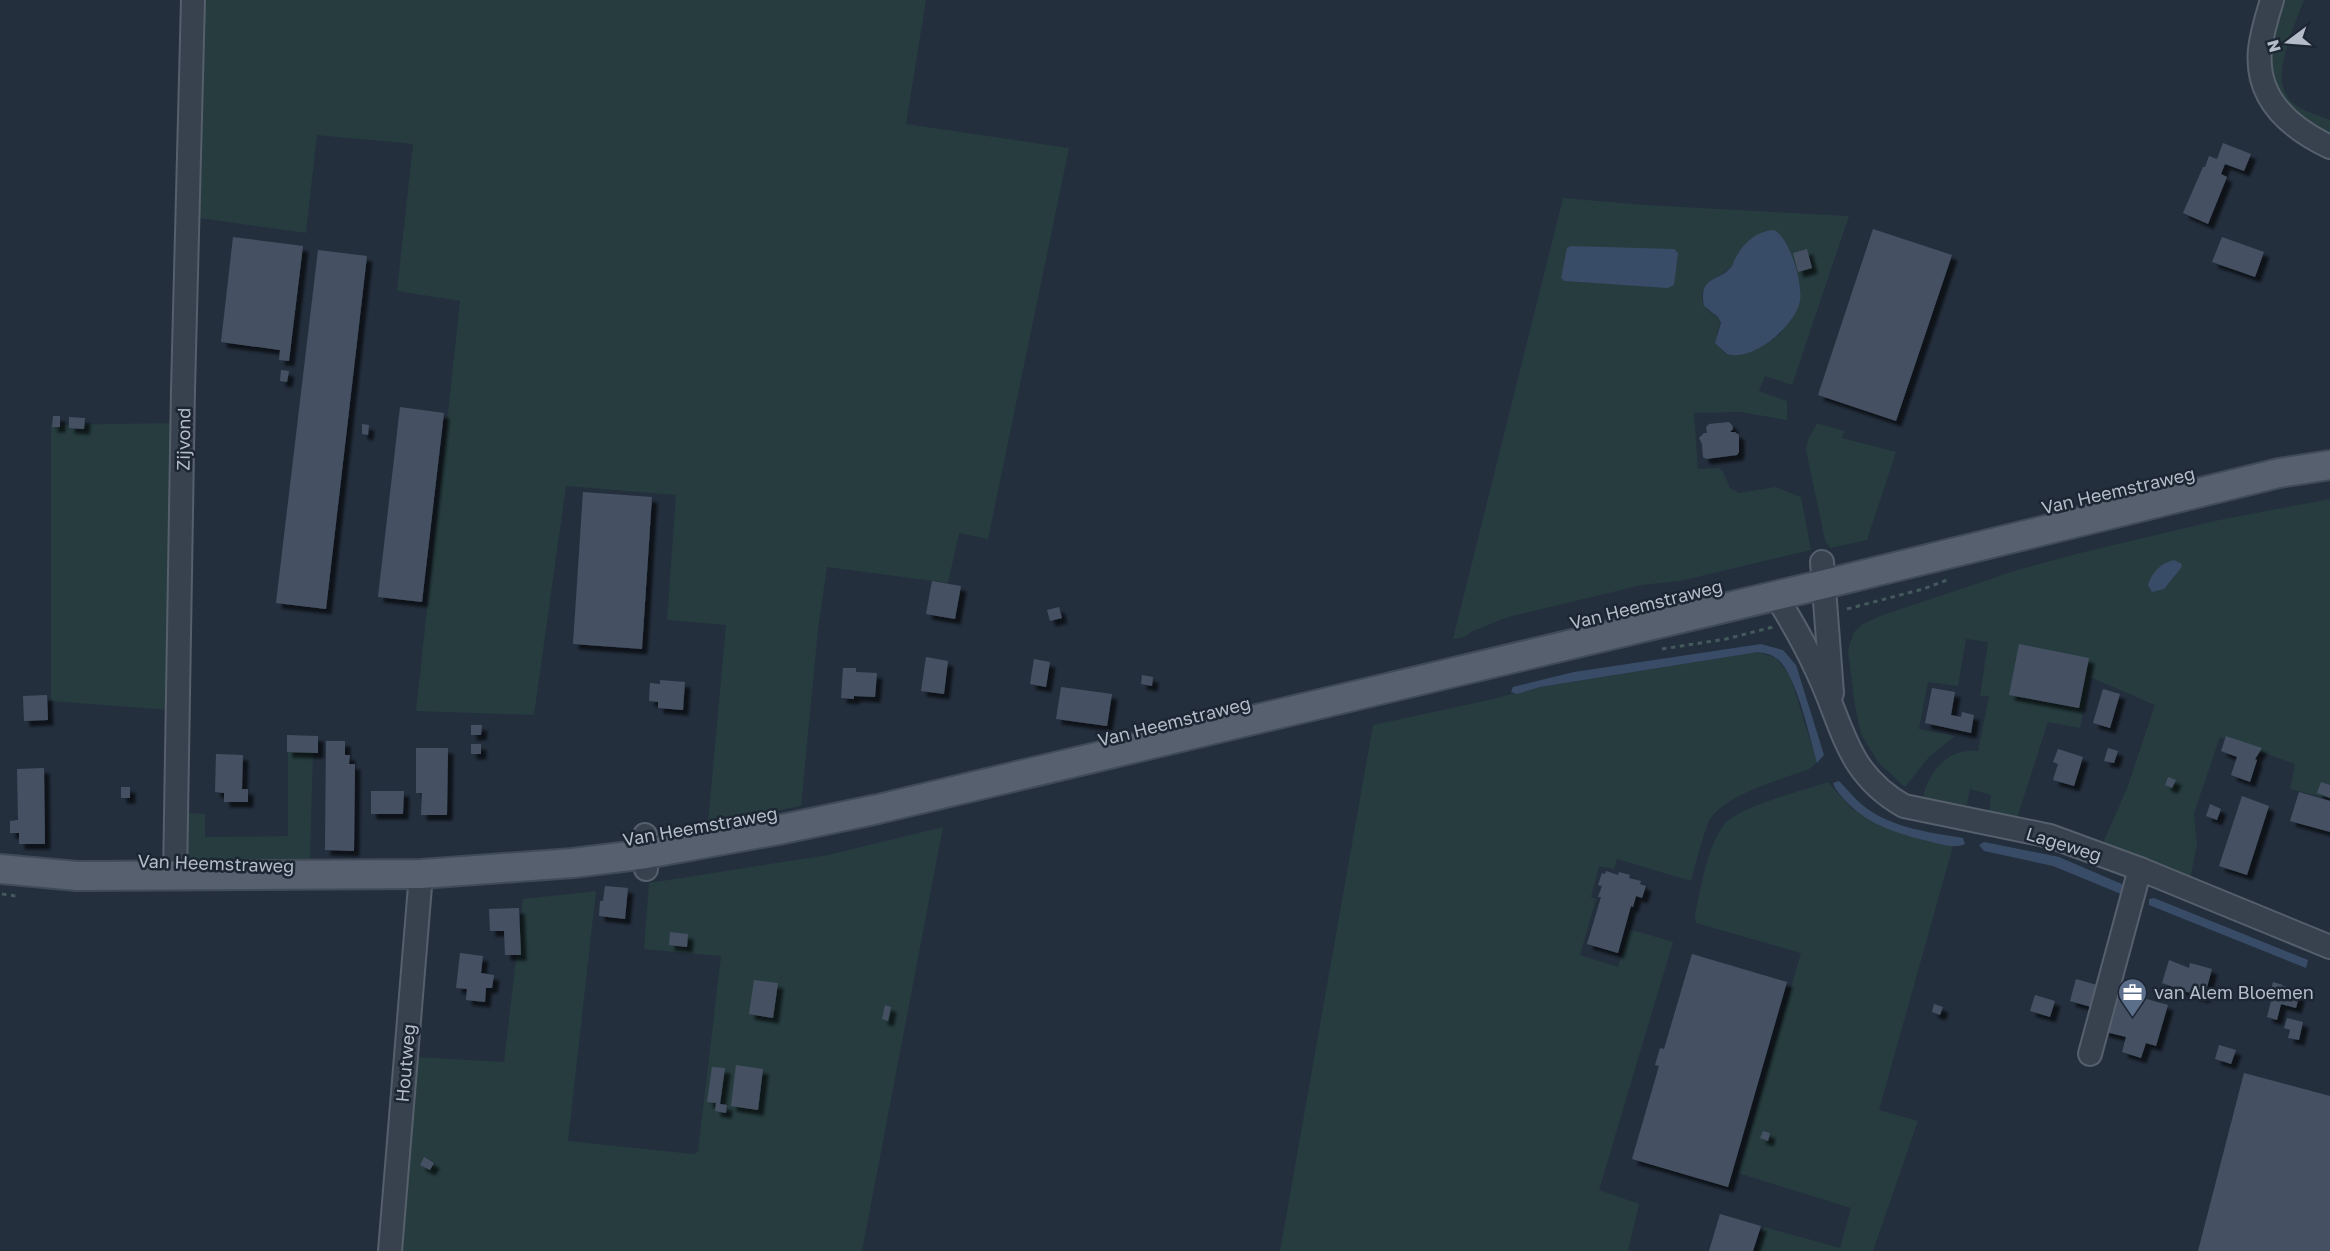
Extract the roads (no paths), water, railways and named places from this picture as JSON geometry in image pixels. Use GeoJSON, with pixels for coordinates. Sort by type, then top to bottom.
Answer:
{"type":"FeatureCollection","features":[{"type":"Feature","properties":{"kind":"main road","name":"Van Heemstraweg"},"geometry":{"type":"LineString","coordinates":[[0,869],[77,876],[421,874],[573,863],[778,830],[867,811],[1776,596],[1823,573],[2279,473],[2330,465]]}},
{"type":"Feature","properties":{"kind":"street","name":"Zijvond"},"geometry":{"type":"LineString","coordinates":[[175,877],[183,390],[193,0]]}},
{"type":"Feature","properties":{"kind":"street"},"geometry":{"type":"LineString","coordinates":[[2272,0],[2259,51],[2260,68],[2270,97],[2288,122],[2330,147]]}},
{"type":"Feature","properties":{"kind":"street","name":"Lageweg"},"geometry":{"type":"LineString","coordinates":[[1823,573],[1834,712]]}},
{"type":"Feature","properties":{"kind":"street","name":"Lageweg"},"geometry":{"type":"LineString","coordinates":[[1776,596],[1819,674],[1850,753],[1867,778],[1888,797],[1904,806],[2050,836],[2140,869],[2330,947]]}},
{"type":"Feature","properties":{"kind":"street"},"geometry":{"type":"LineString","coordinates":[[2090,1054],[2140,869]]}},
{"type":"Feature","properties":{"kind":"street","name":"Houtweg"},"geometry":{"type":"LineString","coordinates":[[390,1251],[421,874]]}},
{"type":"Feature","properties":{"kind":"water"},"geometry":{"type":"Polygon","coordinates":[[[1774,230],[1790,251],[1797,273],[1800,301],[1790,321],[1771,340],[1749,353],[1727,354],[1715,343],[1721,323],[1718,317],[1704,306],[1704,289],[1711,280],[1731,267],[1738,253],[1751,239],[1761,233],[1774,230]]]}},
{"type":"Feature","properties":{"kind":"water"},"geometry":{"type":"Polygon","coordinates":[[[1571,246],[1674,249],[1678,253],[1674,285],[1668,288],[1565,281],[1561,278],[1567,248],[1571,246]]]}},
{"type":"Feature","properties":{"kind":"water"},"geometry":{"type":"Polygon","coordinates":[[[2174,560],[2182,564],[2181,568],[2164,589],[2152,592],[2148,585],[2152,576],[2165,563],[2174,560]]]}},
{"type":"Feature","properties":{"kind":"water"},"geometry":{"type":"Polygon","coordinates":[[[1761,644],[1783,650],[1796,665],[1824,755],[1817,763],[1801,706],[1790,677],[1776,658],[1765,653],[1758,652],[1540,687],[1517,694],[1511,692],[1513,687],[1574,672],[1761,644]]]}},
{"type":"Feature","properties":{"kind":"water"},"geometry":{"type":"Polygon","coordinates":[[[1839,781],[1861,804],[1879,816],[1914,829],[1963,838],[1965,844],[1942,845],[1904,835],[1871,821],[1843,798],[1833,783],[1839,781]]]}},
{"type":"Feature","properties":{"kind":"water"},"geometry":{"type":"Polygon","coordinates":[[[1984,842],[2059,857],[2124,885],[2123,893],[2053,866],[1984,851],[1979,845],[1984,842]]]}},
{"type":"Feature","properties":{"kind":"water"},"geometry":{"type":"Polygon","coordinates":[[[2154,898],[2308,960],[2306,968],[2149,905],[2149,899],[2154,898]]]}},
{"type":"Feature","properties":{"kind":"place","name":"van Alem Bloemen"},"geometry":{"type":"Point","coordinates":[2133,1018]}}]}
